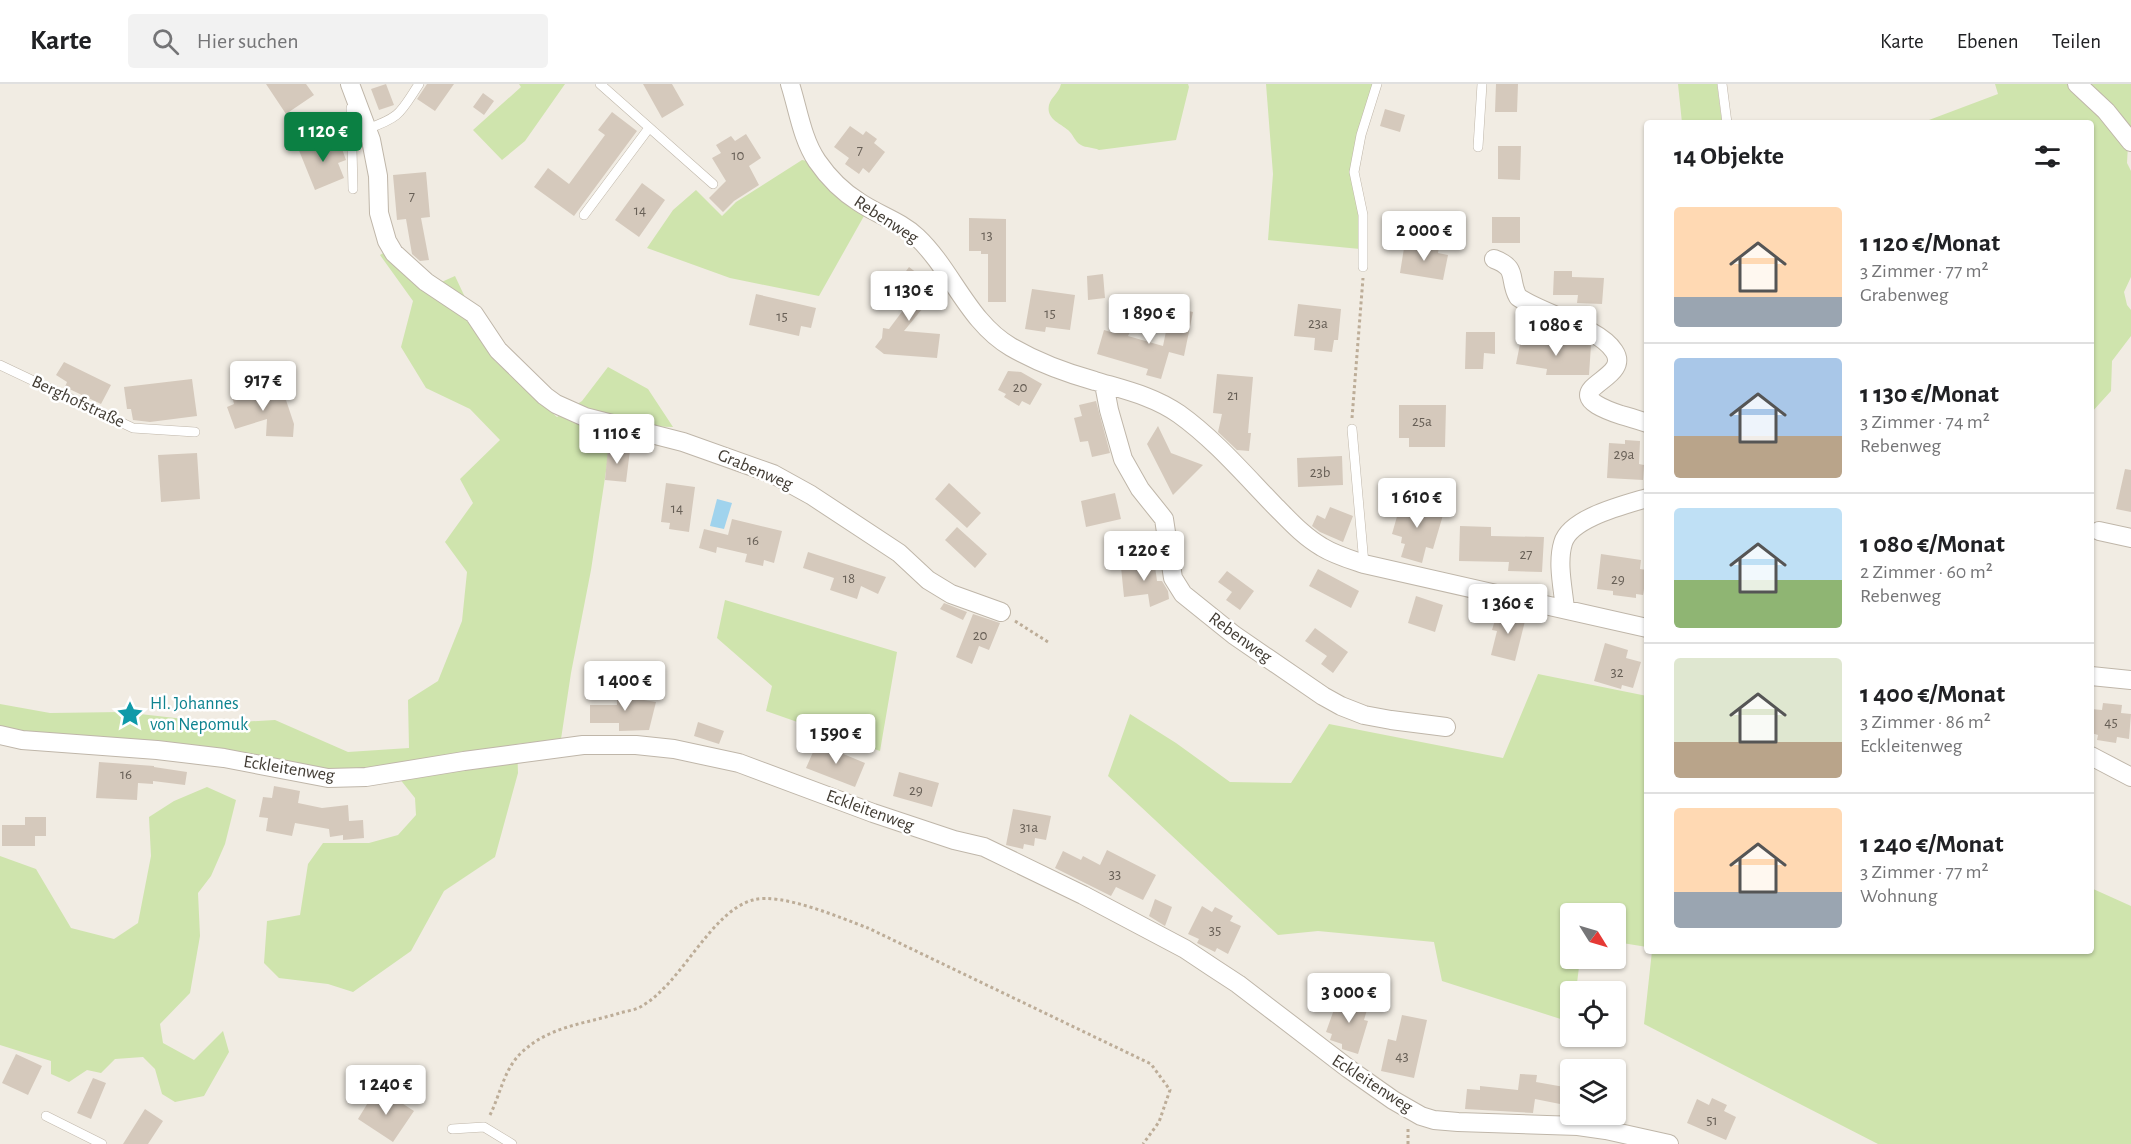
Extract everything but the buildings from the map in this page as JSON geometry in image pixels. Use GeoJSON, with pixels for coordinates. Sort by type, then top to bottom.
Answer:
{"type":"FeatureCollection","features":[{"type":"Feature","properties":{"kind":"street","name":"Grabenweg"},"geometry":{"type":"LineString","coordinates":[[350,84],[368,129],[376,159],[379,213],[394,253],[426,282],[474,314],[498,350],[545,396],[556,404],[585,417],[683,442],[773,474],[811,495],[899,554],[928,580],[951,594],[1001,612]]}},
{"type":"Feature","properties":{"kind":"street","name":"Rebenweg"},"geometry":{"type":"LineString","coordinates":[[790,84],[810,149],[831,178],[858,202],[903,226],[916,236],[933,254],[982,323],[1008,346],[1030,357],[1104,384],[1145,395],[1163,404],[1181,416],[1217,447],[1306,536],[1334,554],[1364,564],[1644,627]]}},
{"type":"Feature","properties":{"kind":"street"},"geometry":{"type":"LineString","coordinates":[[2077,84],[2106,111],[2131,142]]}},
{"type":"Feature","properties":{"kind":"street"},"geometry":{"type":"LineString","coordinates":[[1494,259],[1505,263],[1510,269],[1518,297],[1582,327],[1612,348],[1618,360],[1617,366],[1590,391],[1591,401],[1604,409],[1644,422]]}},
{"type":"Feature","properties":{"kind":"street","name":"Rebenweg"},"geometry":{"type":"LineString","coordinates":[[1104,384],[1108,410],[1123,459],[1140,489],[1164,519],[1173,578],[1183,594],[1234,635],[1341,706],[1364,715],[1446,727]]}},
{"type":"Feature","properties":{"kind":"street"},"geometry":{"type":"LineString","coordinates":[[1565,609],[1561,565],[1562,549],[1567,534],[1588,519],[1644,499]]}},
{"type":"Feature","properties":{"kind":"street"},"geometry":{"type":"LineString","coordinates":[[2099,531],[2131,538]]}},
{"type":"Feature","properties":{"kind":"street"},"geometry":{"type":"LineString","coordinates":[[2094,676],[2131,680]]}},
{"type":"Feature","properties":{"kind":"street","name":"Eckleitenweg"},"geometry":{"type":"LineString","coordinates":[[0,735],[22,740],[157,750],[224,758],[328,778],[366,777],[583,745],[636,745],[674,749],[739,763],[873,813],[984,848],[1074,890],[1194,955],[1238,984],[1364,1081],[1421,1116],[1434,1120],[1458,1122],[1578,1126],[1670,1144]]}},
{"type":"Feature","properties":{"kind":"street"},"geometry":{"type":"LineString","coordinates":[[2094,758],[2131,777]]}},
{"type":"Feature","properties":{"kind":"lane"},"geometry":{"type":"LineString","coordinates":[[368,129],[394,119],[419,84]]}},
{"type":"Feature","properties":{"kind":"lane"},"geometry":{"type":"LineString","coordinates":[[600,84],[713,184]]}},
{"type":"Feature","properties":{"kind":"lane"},"geometry":{"type":"LineString","coordinates":[[1363,267],[1363,215],[1354,172],[1360,135],[1377,84]]}},
{"type":"Feature","properties":{"kind":"lane"},"geometry":{"type":"LineString","coordinates":[[1478,147],[1482,84]]}},
{"type":"Feature","properties":{"kind":"lane"},"geometry":{"type":"LineString","coordinates":[[1722,84],[1727,120]]}},
{"type":"Feature","properties":{"kind":"lane"},"geometry":{"type":"LineString","coordinates":[[353,189],[351,108],[358,104]]}},
{"type":"Feature","properties":{"kind":"lane"},"geometry":{"type":"LineString","coordinates":[[584,214],[649,128]]}},
{"type":"Feature","properties":{"kind":"lane","name":"Berghofstraße"},"geometry":{"type":"LineString","coordinates":[[0,365],[133,428],[195,432]]}},
{"type":"Feature","properties":{"kind":"lane"},"geometry":{"type":"LineString","coordinates":[[1352,429],[1364,564]]}},
{"type":"Feature","properties":{"kind":"lane"},"geometry":{"type":"LineString","coordinates":[[46,1116],[102,1144]]}},
{"type":"Feature","properties":{"kind":"lane"},"geometry":{"type":"LineString","coordinates":[[452,1129],[484,1127],[512,1144]]}},
{"type":"Feature","properties":{"kind":"path"},"geometry":{"type":"LineString","coordinates":[[1352,429],[1363,267]]}},
{"type":"Feature","properties":{"kind":"path"},"geometry":{"type":"LineString","coordinates":[[1001,612],[1048,642]]}},
{"type":"Feature","properties":{"kind":"path"},"geometry":{"type":"LineString","coordinates":[[484,1127],[497,1102],[506,1076],[519,1054],[543,1035],[569,1025],[641,1007],[659,993],[732,909],[754,899],[776,899],[819,910],[868,928],[1151,1064],[1170,1090],[1159,1122],[1143,1144]]}},
{"type":"Feature","properties":{"kind":"green space"},"geometry":{"type":"Polygon","coordinates":[[[519,84],[565,84],[525,141],[502,160],[473,130],[521,87],[519,84]]]}},
{"type":"Feature","properties":{"kind":"green space"},"geometry":{"type":"Polygon","coordinates":[[[1061,84],[1188,84],[1189,87],[1176,140],[1099,150],[1083,146],[1050,114],[1050,102],[1061,84]]]}},
{"type":"Feature","properties":{"kind":"green space"},"geometry":{"type":"Polygon","coordinates":[[[1266,84],[1373,84],[1357,134],[1350,173],[1359,215],[1360,249],[1268,240],[1273,174],[1266,84]]]}},
{"type":"Feature","properties":{"kind":"green space"},"geometry":{"type":"Polygon","coordinates":[[[1678,84],[1717,84],[1722,120],[1682,120],[1678,84]]]}},
{"type":"Feature","properties":{"kind":"green space"},"geometry":{"type":"Polygon","coordinates":[[[1995,84],[2070,84],[2128,145],[2127,163],[2131,171],[2131,277],[2124,292],[2127,305],[2131,310],[2131,336],[2112,361],[2111,391],[2094,410],[2094,120],[1929,120],[1998,94],[1995,84]]]}},
{"type":"Feature","properties":{"kind":"green space"},"geometry":{"type":"Polygon","coordinates":[[[2086,84],[2131,84],[2131,133],[2086,84]]]}},
{"type":"Feature","properties":{"kind":"green space"},"geometry":{"type":"Polygon","coordinates":[[[802,160],[807,161],[840,198],[864,216],[819,296],[730,278],[647,248],[673,210],[696,190],[722,216],[736,202],[802,160]]]}},
{"type":"Feature","properties":{"kind":"green space"},"geometry":{"type":"Polygon","coordinates":[[[385,252],[428,288],[455,276],[495,361],[557,417],[582,401],[608,367],[648,389],[673,427],[613,425],[591,570],[561,739],[517,744],[518,773],[495,857],[444,891],[411,951],[353,992],[328,984],[279,978],[264,963],[267,921],[300,915],[308,864],[323,843],[369,843],[398,835],[416,815],[415,798],[399,778],[0,738],[0,704],[50,713],[122,712],[220,723],[275,720],[348,752],[409,748],[408,700],[438,681],[462,621],[467,572],[445,542],[473,503],[460,479],[500,440],[470,409],[426,388],[401,347],[413,301],[380,255],[385,252]]]}},
{"type":"Feature","properties":{"kind":"green space"},"geometry":{"type":"Polygon","coordinates":[[[725,600],[897,652],[880,751],[766,711],[772,686],[717,638],[725,600]]]}},
{"type":"Feature","properties":{"kind":"green space"},"geometry":{"type":"Polygon","coordinates":[[[1538,674],[1644,695],[1644,947],[1626,944],[1626,903],[1560,903],[1560,969],[1579,969],[1577,981],[1560,981],[1560,1019],[1442,981],[1434,942],[1318,931],[1278,935],[1108,776],[1130,714],[1176,743],[1230,782],[1291,783],[1329,724],[1503,758],[1538,674]]]}},
{"type":"Feature","properties":{"kind":"green space"},"geometry":{"type":"Polygon","coordinates":[[[207,787],[236,800],[225,844],[211,876],[198,893],[200,936],[190,993],[160,1024],[163,1043],[194,1060],[223,1031],[229,1052],[204,1096],[175,1102],[162,1094],[155,1069],[143,1057],[115,1059],[101,1073],[87,1070],[69,1082],[51,1074],[51,1061],[0,1045],[0,856],[36,869],[71,928],[114,939],[138,923],[151,856],[149,817],[174,801],[207,787]]]}},
{"type":"Feature","properties":{"kind":"green space"},"geometry":{"type":"Polygon","coordinates":[[[2094,889],[2131,906],[2131,1144],[1878,1144],[1644,1024],[1652,954],[2094,954],[2094,889]]]}},
{"type":"Feature","properties":{"kind":"water"},"geometry":{"type":"Polygon","coordinates":[[[717,499],[732,503],[724,529],[710,526],[717,499]]]}},
{"type":"Feature","properties":{"kind":"place","name":"Hl. Johannes von Nepomuk"},"geometry":{"type":"Point","coordinates":[130,714]}}]}
